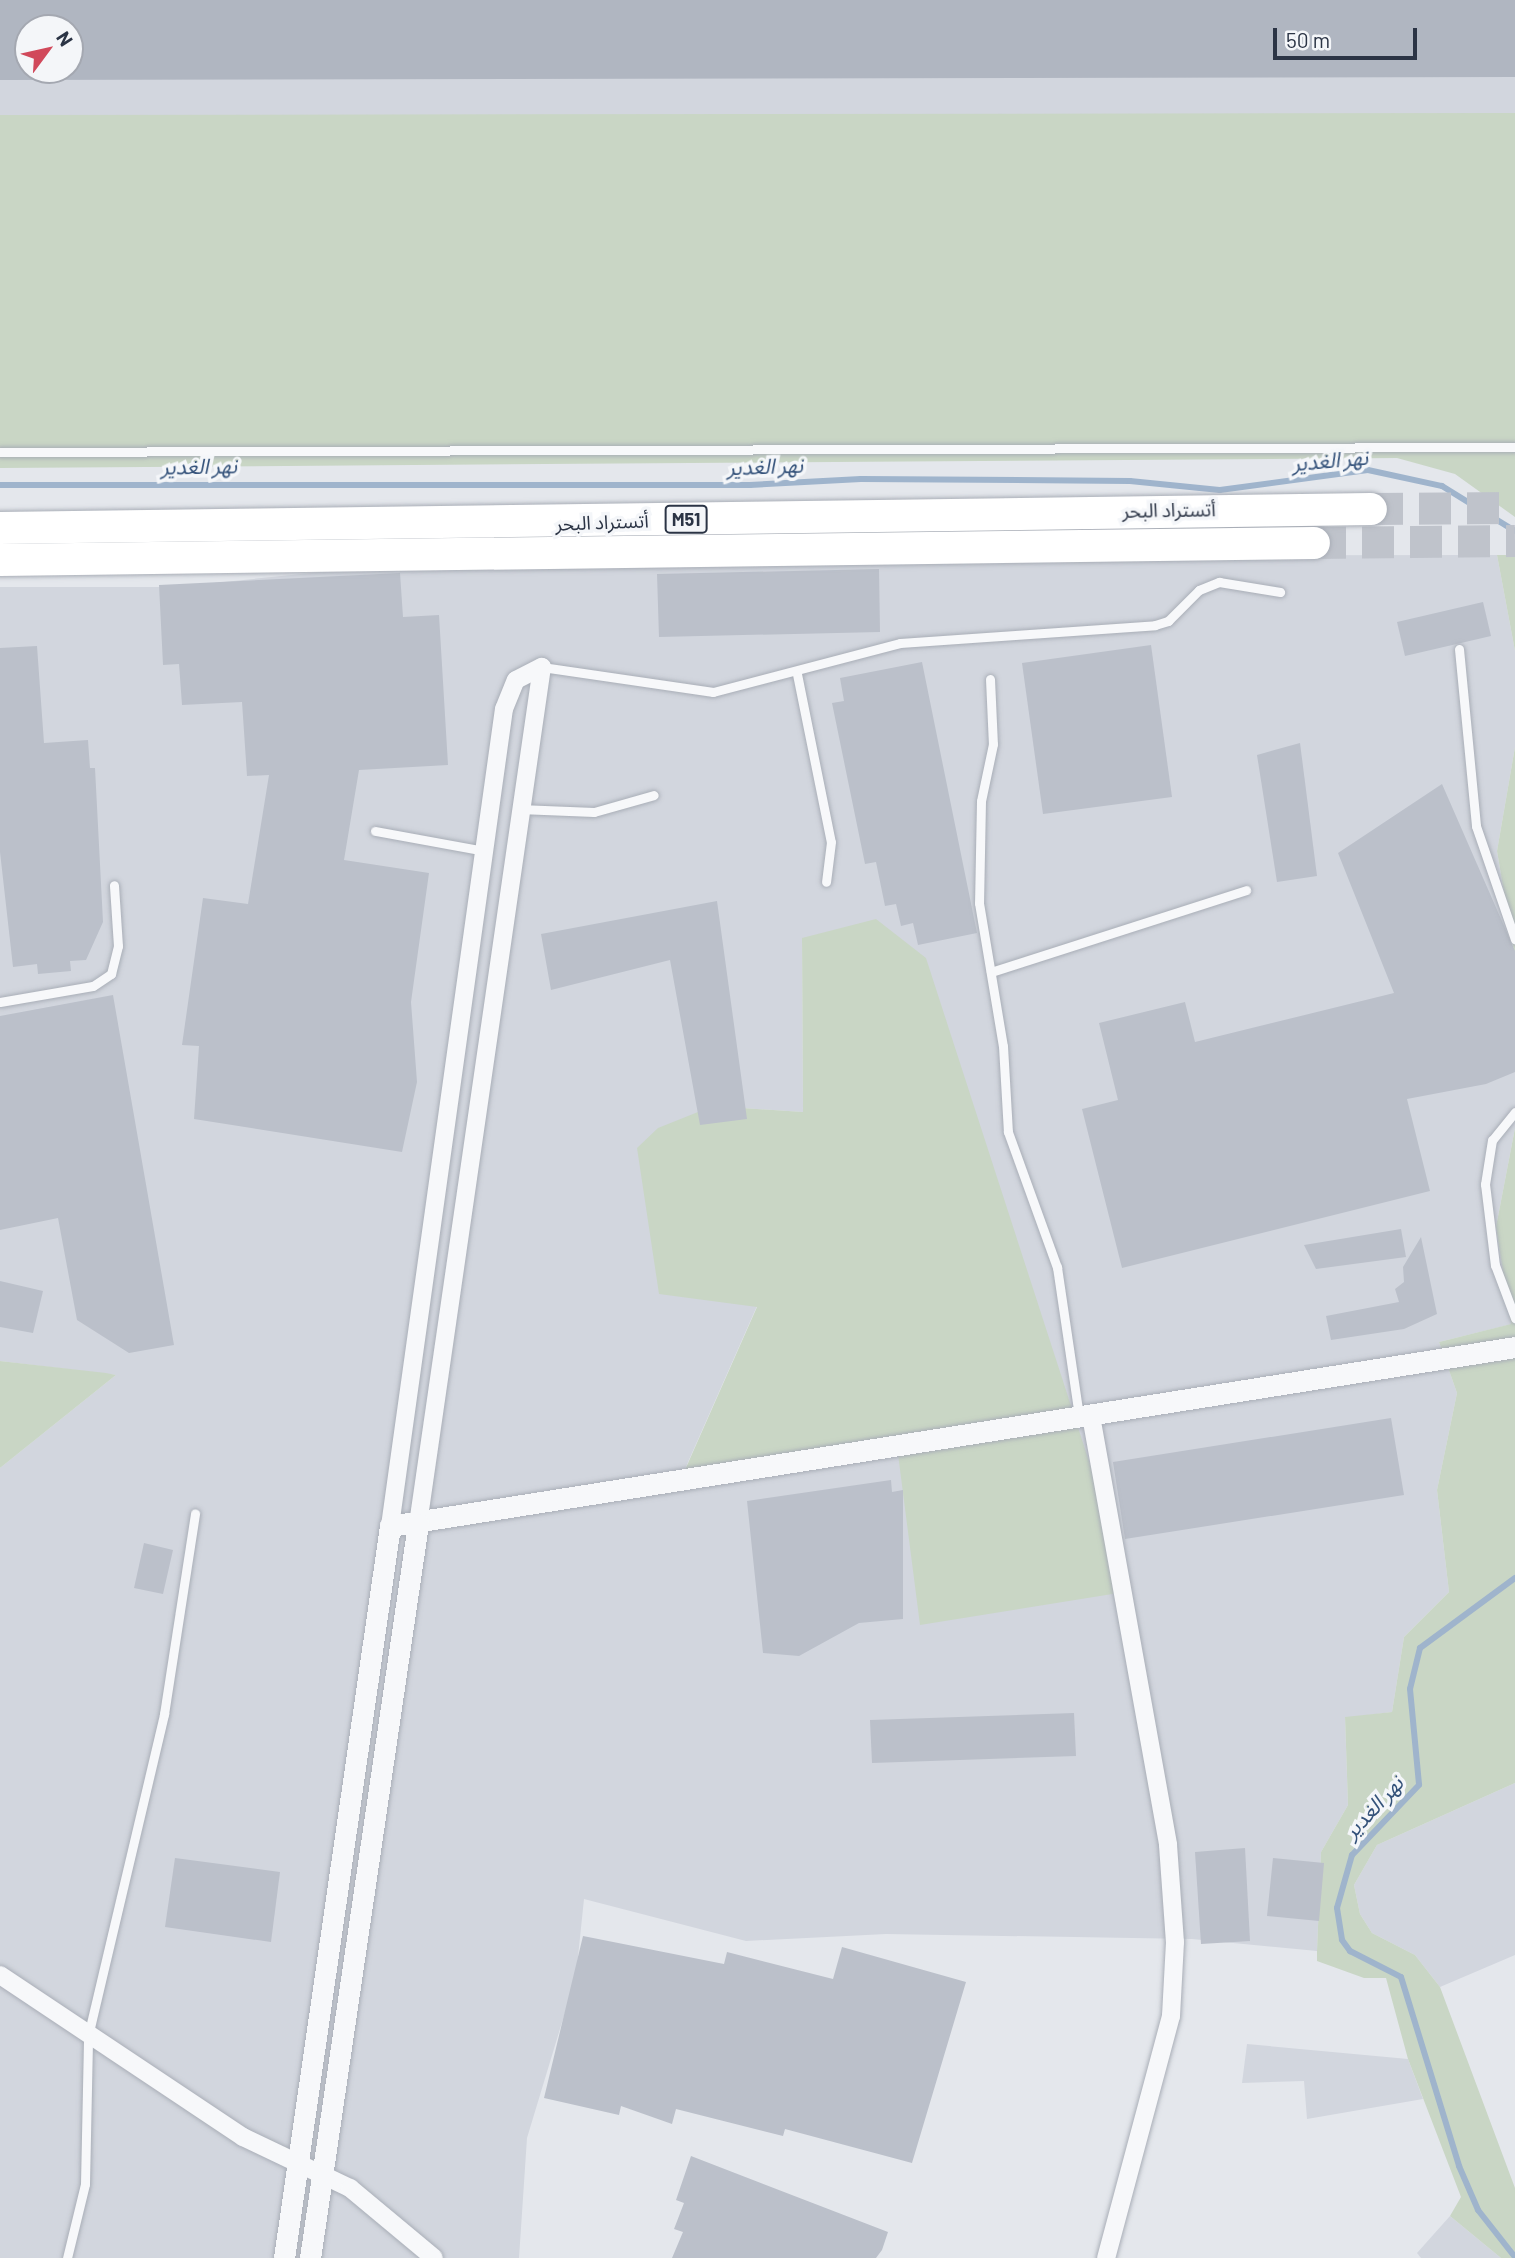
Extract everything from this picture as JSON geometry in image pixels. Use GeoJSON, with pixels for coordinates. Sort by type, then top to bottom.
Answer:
{"type":"FeatureCollection","features":[{"type":"Feature","properties":{"kind":"highway","name":"أتستراد البحر"},"geometry":{"type":"LineString","coordinates":[[0,528],[1371,509]]}},
{"type":"Feature","properties":{"kind":"highway","name":"أتستراد البحر"},"geometry":{"type":"LineString","coordinates":[[0,560],[1314,543]]}},
{"type":"Feature","properties":{"kind":"street"},"geometry":{"type":"LineString","coordinates":[[310,2258],[320,2172],[418,1524],[518,809],[542,667]]}},
{"type":"Feature","properties":{"kind":"street"},"geometry":{"type":"LineString","coordinates":[[284,2258],[510,687],[542,667]]}},
{"type":"Feature","properties":{"kind":"street"},"geometry":{"type":"LineString","coordinates":[[488,831],[514,838]]}},
{"type":"Feature","properties":{"kind":"street"},"geometry":{"type":"LineString","coordinates":[[482,870],[509,876]]}},
{"type":"Feature","properties":{"kind":"street"},"geometry":{"type":"LineString","coordinates":[[439,1177],[466,1181]]}},
{"type":"Feature","properties":{"kind":"street"},"geometry":{"type":"LineString","coordinates":[[390,1526],[418,1524],[1515,1347]]}},
{"type":"Feature","properties":{"kind":"street"},"geometry":{"type":"LineString","coordinates":[[1085,1417],[1168,1844],[1175,1942],[1171,2016],[1106,2258]]}},
{"type":"Feature","properties":{"kind":"street"},"geometry":{"type":"LineString","coordinates":[[0,1975],[243,2137],[299,2165],[320,2172],[365,2199],[435,2258]]}},
{"type":"Feature","properties":{"kind":"lane"},"geometry":{"type":"LineString","coordinates":[[0,452],[1515,447]]}},
{"type":"Feature","properties":{"kind":"lane"},"geometry":{"type":"LineString","coordinates":[[542,667],[713,692],[797,674],[900,643],[1155,625],[1168,621],[1199,590],[1219,582],[1280,592]]}},
{"type":"Feature","properties":{"kind":"lane"},"geometry":{"type":"LineString","coordinates":[[1459,649],[1476,826],[1515,939]]}},
{"type":"Feature","properties":{"kind":"lane"},"geometry":{"type":"LineString","coordinates":[[797,674],[831,842],[826,882]]}},
{"type":"Feature","properties":{"kind":"lane"},"geometry":{"type":"LineString","coordinates":[[990,679],[993,744],[981,801],[979,903],[990,972],[1008,1132],[1057,1267],[1085,1417]]}},
{"type":"Feature","properties":{"kind":"lane"},"geometry":{"type":"LineString","coordinates":[[518,809],[594,812],[654,795]]}},
{"type":"Feature","properties":{"kind":"lane"},"geometry":{"type":"LineString","coordinates":[[375,831],[485,851]]}},
{"type":"Feature","properties":{"kind":"lane"},"geometry":{"type":"LineString","coordinates":[[0,1002],[93,986],[111,974],[118,946],[114,885]]}},
{"type":"Feature","properties":{"kind":"lane"},"geometry":{"type":"LineString","coordinates":[[990,972],[1246,890]]}},
{"type":"Feature","properties":{"kind":"lane"},"geometry":{"type":"LineString","coordinates":[[1515,1112],[1492,1140],[1485,1184],[1495,1265],[1515,1318]]}},
{"type":"Feature","properties":{"kind":"lane"},"geometry":{"type":"LineString","coordinates":[[66,2258],[85,2184],[88,2036],[164,1714],[195,1513]]}},
{"type":"Feature","properties":{"kind":"shaded area"},"geometry":{"type":"Polygon","coordinates":[[[0,0],[1515,0],[1515,455],[0,461],[0,0]]]}},
{"type":"Feature","properties":{"kind":"shaded area"},"geometry":{"type":"Polygon","coordinates":[[[1497,555],[1515,651],[1515,747],[1497,851],[1515,958],[1515,1128],[1496,1227],[1512,1324],[1439,1342],[1457,1393],[1437,1490],[1449,1592],[1404,1637],[1392,1712],[1345,1718],[1348,1805],[1321,1852],[1317,1951],[1192,1939],[886,1934],[746,1941],[584,1899],[576,1976],[527,2138],[519,2258],[0,2258],[0,1468],[116,1375],[0,1361],[0,587],[174,587],[478,556],[1497,555]],[[802,938],[803,1112],[713,1106],[757,1306],[677,1487],[898,1454],[1131,1591],[802,938]]]}},
{"type":"Feature","properties":{"kind":"shaded area"},"geometry":{"type":"Polygon","coordinates":[[[1515,1783],[1515,1955],[1440,1987],[1415,1955],[1372,1933],[1360,1914],[1354,1885],[1377,1845],[1515,1783]]]}},
{"type":"Feature","properties":{"kind":"shaded area"},"geometry":{"type":"Polygon","coordinates":[[[1247,2044],[1408,2059],[1423,2099],[1307,2119],[1304,2081],[1242,2083],[1247,2044]]]}},
{"type":"Feature","properties":{"kind":"shaded area"},"geometry":{"type":"Polygon","coordinates":[[[1450,2216],[1501,2258],[1421,2258],[1417,2253],[1450,2216]]]}},
{"type":"Feature","properties":{"kind":"green space"},"geometry":{"type":"Polygon","coordinates":[[[1515,113],[1515,517],[1455,474],[1397,458],[0,468],[0,115],[1515,113]]]}},
{"type":"Feature","properties":{"kind":"green space"},"geometry":{"type":"Polygon","coordinates":[[[1497,555],[1515,555],[1515,651],[1497,555]]]}},
{"type":"Feature","properties":{"kind":"green space"},"geometry":{"type":"Polygon","coordinates":[[[1515,747],[1515,958],[1497,851],[1515,747]]]}},
{"type":"Feature","properties":{"kind":"green space"},"geometry":{"type":"Polygon","coordinates":[[[876,919],[926,958],[1131,1591],[920,1625],[898,1454],[677,1488],[757,1307],[659,1294],[637,1148],[658,1128],[713,1106],[803,1112],[802,938],[876,919]]]}},
{"type":"Feature","properties":{"kind":"green space"},"geometry":{"type":"Polygon","coordinates":[[[1515,1128],[1515,1783],[1377,1845],[1354,1885],[1360,1914],[1372,1933],[1415,1955],[1440,1987],[1515,2188],[1515,2258],[1501,2258],[1450,2216],[1461,2197],[1408,2059],[1386,1978],[1364,1978],[1317,1961],[1317,1951],[1321,1852],[1348,1805],[1345,1717],[1392,1712],[1404,1637],[1449,1592],[1437,1490],[1457,1393],[1439,1342],[1511,1324],[1496,1227],[1515,1128]]]}},
{"type":"Feature","properties":{"kind":"green space"},"geometry":{"type":"Polygon","coordinates":[[[0,1361],[106,1373],[116,1375],[0,1468],[0,1361]]]}},
{"type":"Feature","properties":{"kind":"building"},"geometry":{"type":"Polygon","coordinates":[[[879,569],[880,632],[659,637],[657,574],[879,569]]]}},
{"type":"Feature","properties":{"kind":"building"},"geometry":{"type":"Polygon","coordinates":[[[400,573],[403,617],[439,615],[448,765],[359,770],[344,860],[429,873],[411,1002],[417,1082],[402,1152],[194,1119],[199,1046],[182,1045],[203,898],[248,904],[269,775],[247,776],[242,702],[182,705],[179,664],[163,665],[159,585],[400,573]]]}},
{"type":"Feature","properties":{"kind":"building"},"geometry":{"type":"Polygon","coordinates":[[[1483,602],[1491,636],[1405,656],[1397,622],[1483,602]]]}},
{"type":"Feature","properties":{"kind":"building"},"geometry":{"type":"Polygon","coordinates":[[[1151,645],[1172,797],[1043,814],[1022,663],[1151,645]]]}},
{"type":"Feature","properties":{"kind":"building"},"geometry":{"type":"Polygon","coordinates":[[[37,646],[44,743],[88,740],[90,768],[95,768],[103,922],[86,960],[70,961],[71,971],[38,974],[37,964],[13,967],[0,852],[0,648],[37,646]]]}},
{"type":"Feature","properties":{"kind":"building"},"geometry":{"type":"Polygon","coordinates":[[[922,662],[977,933],[918,945],[913,923],[901,926],[896,904],[885,906],[876,862],[865,864],[832,703],[844,701],[840,678],[922,662]]]}},
{"type":"Feature","properties":{"kind":"building"},"geometry":{"type":"Polygon","coordinates":[[[1300,743],[1317,876],[1277,882],[1257,755],[1300,743]]]}},
{"type":"Feature","properties":{"kind":"building"},"geometry":{"type":"Polygon","coordinates":[[[1442,784],[1515,951],[1515,1072],[1486,1084],[1407,1099],[1430,1191],[1122,1268],[1082,1109],[1118,1100],[1099,1023],[1185,1002],[1195,1042],[1394,993],[1338,853],[1442,784]]]}},
{"type":"Feature","properties":{"kind":"building"},"geometry":{"type":"Polygon","coordinates":[[[717,901],[747,1119],[700,1125],[670,960],[551,990],[541,934],[717,901]]]}},
{"type":"Feature","properties":{"kind":"building"},"geometry":{"type":"Polygon","coordinates":[[[113,995],[174,1345],[129,1353],[77,1320],[58,1218],[0,1230],[0,1016],[113,995]]]}},
{"type":"Feature","properties":{"kind":"building"},"geometry":{"type":"Polygon","coordinates":[[[1401,1229],[1406,1257],[1316,1269],[1304,1245],[1401,1229]]]}},
{"type":"Feature","properties":{"kind":"building"},"geometry":{"type":"Polygon","coordinates":[[[1421,1237],[1437,1314],[1404,1329],[1331,1340],[1326,1316],[1399,1302],[1395,1289],[1404,1282],[1403,1267],[1421,1237]]]}},
{"type":"Feature","properties":{"kind":"building"},"geometry":{"type":"Polygon","coordinates":[[[0,1281],[43,1291],[33,1333],[0,1327],[0,1281]]]}},
{"type":"Feature","properties":{"kind":"building"},"geometry":{"type":"Polygon","coordinates":[[[1391,1418],[1404,1495],[1125,1539],[1113,1462],[1391,1418]]]}},
{"type":"Feature","properties":{"kind":"building"},"geometry":{"type":"Polygon","coordinates":[[[891,1480],[892,1492],[903,1490],[903,1619],[859,1623],[799,1656],[763,1653],[747,1501],[891,1480]]]}},
{"type":"Feature","properties":{"kind":"building"},"geometry":{"type":"Polygon","coordinates":[[[144,1543],[173,1550],[163,1594],[134,1588],[144,1543]]]}},
{"type":"Feature","properties":{"kind":"building"},"geometry":{"type":"Polygon","coordinates":[[[1074,1713],[1076,1756],[872,1763],[870,1720],[1074,1713]]]}},
{"type":"Feature","properties":{"kind":"building"},"geometry":{"type":"Polygon","coordinates":[[[1245,1848],[1250,1941],[1201,1944],[1195,1852],[1245,1848]]]}},
{"type":"Feature","properties":{"kind":"building"},"geometry":{"type":"Polygon","coordinates":[[[175,1858],[280,1872],[271,1942],[165,1927],[175,1858]]]}},
{"type":"Feature","properties":{"kind":"building"},"geometry":{"type":"Polygon","coordinates":[[[1273,1858],[1324,1863],[1319,1921],[1267,1916],[1273,1858]]]}},
{"type":"Feature","properties":{"kind":"building"},"geometry":{"type":"Polygon","coordinates":[[[583,1936],[724,1964],[727,1952],[833,1979],[842,1947],[966,1982],[912,2163],[785,2129],[783,2136],[676,2109],[672,2124],[621,2106],[619,2115],[544,2098],[583,1936]]]}},
{"type":"Feature","properties":{"kind":"building"},"geometry":{"type":"Polygon","coordinates":[[[691,2156],[888,2232],[882,2250],[876,2258],[672,2258],[683,2232],[674,2229],[684,2203],[676,2200],[691,2156]]]}},
{"type":"Feature","properties":{"kind":"waterway","name":"نهر الغدير"},"geometry":{"type":"LineString","coordinates":[[0,485],[750,485],[861,479],[1130,481],[1220,490],[1368,470],[1442,486],[1515,531]]}},
{"type":"Feature","properties":{"kind":"waterway","name":"نهر الغدير"},"geometry":{"type":"LineString","coordinates":[[1515,1578],[1420,1648],[1410,1689],[1419,1785],[1352,1855],[1337,1908],[1342,1940],[1350,1951],[1401,1977],[1459,2166],[1478,2210],[1515,2257]]}},
{"type":"Feature","properties":{"kind":"taxiway"},"geometry":{"type":"LineString","coordinates":[[0,10],[76,0]]}},
{"type":"Feature","properties":{"kind":"runway"},"geometry":{"type":"LineString","coordinates":[[0,15],[1515,12]]}},
{"type":"Feature","properties":{"kind":"tunnel"},"geometry":{"type":"LineString","coordinates":[[1371,509],[1515,508]]}},
{"type":"Feature","properties":{"kind":"tunnel"},"geometry":{"type":"LineString","coordinates":[[1314,543],[1515,541]]}}]}
